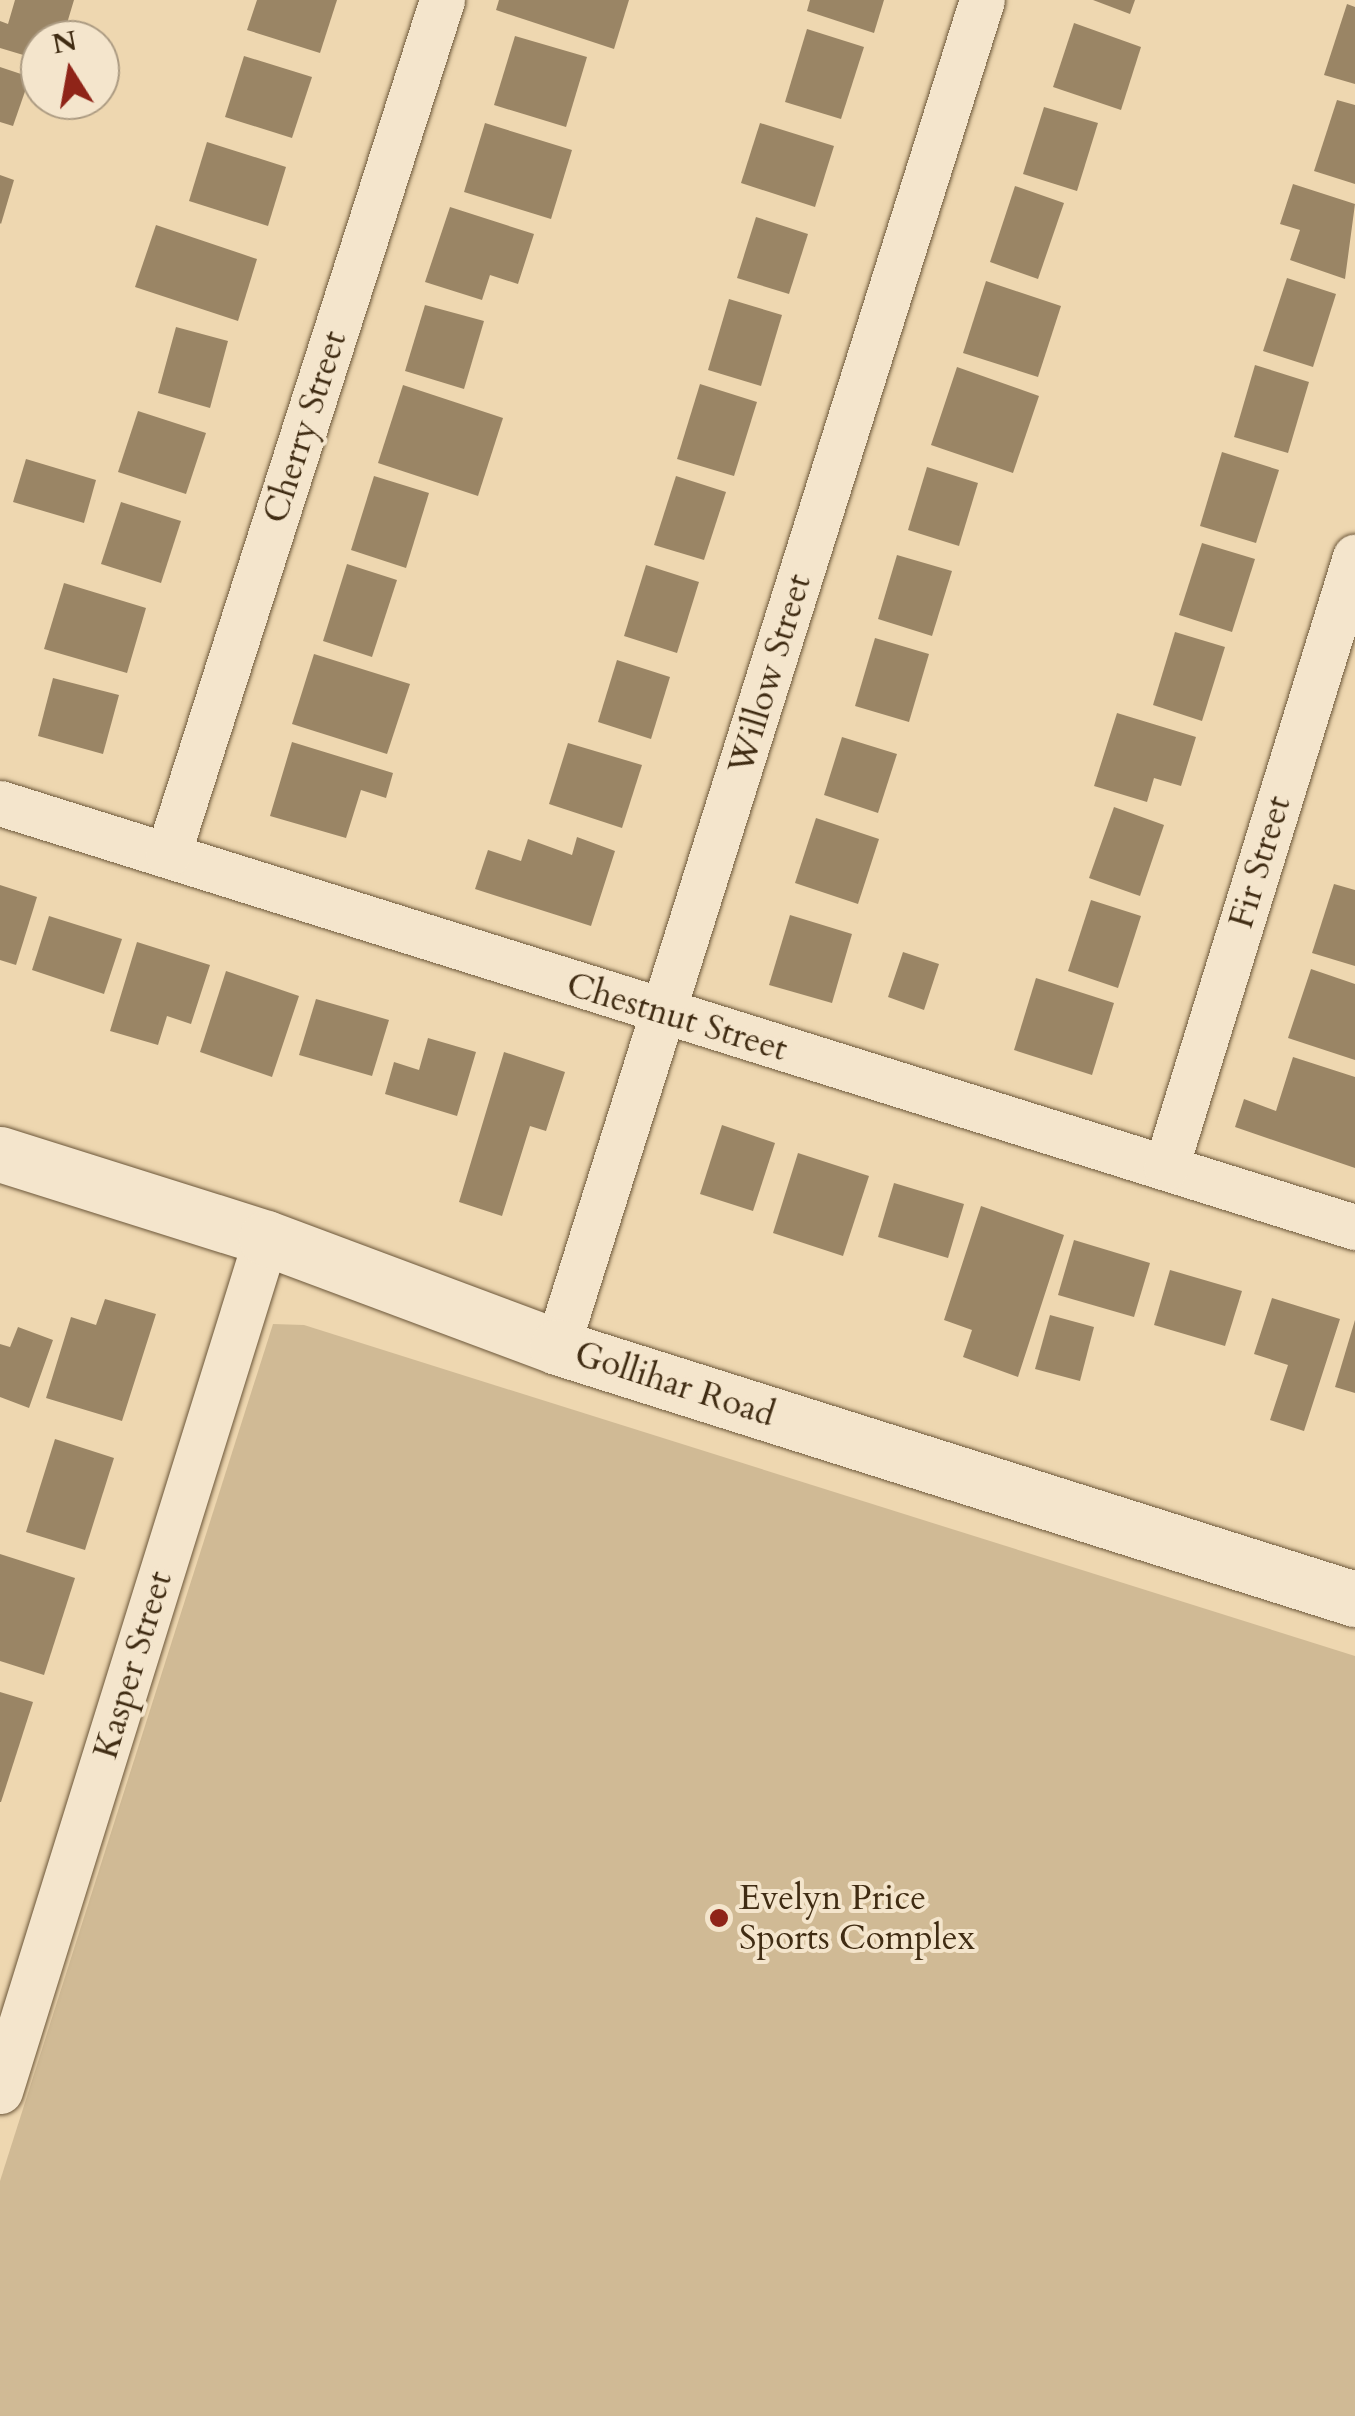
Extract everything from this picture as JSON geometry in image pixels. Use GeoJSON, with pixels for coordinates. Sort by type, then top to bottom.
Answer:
{"type":"FeatureCollection","features":[{"type":"Feature","properties":{"kind":"main road","name":"Gollihar Road"},"geometry":{"type":"LineString","coordinates":[[0,1154],[266,1238],[557,1347],[1355,1599]]}},
{"type":"Feature","properties":{"kind":"street","name":"Cherry Street"},"geometry":{"type":"LineString","coordinates":[[168,854],[442,0]]}},
{"type":"Feature","properties":{"kind":"street","name":"Willow Street"},"geometry":{"type":"LineString","coordinates":[[557,1347],[982,0]]}},
{"type":"Feature","properties":{"kind":"street","name":"Fir Street"},"geometry":{"type":"LineString","coordinates":[[1166,1167],[1355,558]]}},
{"type":"Feature","properties":{"kind":"street","name":"Chestnut Street"},"geometry":{"type":"LineString","coordinates":[[0,803],[1355,1228]]}},
{"type":"Feature","properties":{"kind":"street","name":"Kasper Street"},"geometry":{"type":"LineString","coordinates":[[0,2091],[266,1238]]}},
{"type":"Feature","properties":{"kind":"shaded area","name":"Evelyn Price Sports Complex"},"geometry":{"type":"Polygon","coordinates":[[[273,1324],[304,1325],[1355,1656],[1355,2416],[0,2416],[0,2181],[273,1324]]]}},
{"type":"Feature","properties":{"kind":"building"},"geometry":{"type":"Polygon","coordinates":[[[15,0],[74,0],[68,20],[20,20],[20,54],[0,48],[0,21],[8,24],[15,0]]]}},
{"type":"Feature","properties":{"kind":"building"},"geometry":{"type":"Polygon","coordinates":[[[257,0],[337,0],[320,53],[247,30],[257,0]]]}},
{"type":"Feature","properties":{"kind":"building"},"geometry":{"type":"Polygon","coordinates":[[[499,0],[629,0],[614,49],[496,10],[499,0]]]}},
{"type":"Feature","properties":{"kind":"building"},"geometry":{"type":"Polygon","coordinates":[[[810,0],[884,0],[874,33],[807,11],[810,0]]]}},
{"type":"Feature","properties":{"kind":"building"},"geometry":{"type":"Polygon","coordinates":[[[1093,0],[1135,0],[1130,14],[1093,0]]]}},
{"type":"Feature","properties":{"kind":"building"},"geometry":{"type":"Polygon","coordinates":[[[1347,4],[1355,7],[1355,84],[1324,75],[1347,4]]]}},
{"type":"Feature","properties":{"kind":"building"},"geometry":{"type":"Polygon","coordinates":[[[1074,23],[1141,47],[1121,110],[1053,87],[1074,23]]]}},
{"type":"Feature","properties":{"kind":"building"},"geometry":{"type":"Polygon","coordinates":[[[807,29],[864,47],[841,119],[785,102],[807,29]]]}},
{"type":"Feature","properties":{"kind":"building"},"geometry":{"type":"Polygon","coordinates":[[[515,36],[587,57],[566,127],[494,105],[515,36]]]}},
{"type":"Feature","properties":{"kind":"building"},"geometry":{"type":"Polygon","coordinates":[[[244,56],[312,77],[292,138],[225,117],[244,56]]]}},
{"type":"Feature","properties":{"kind":"building"},"geometry":{"type":"Polygon","coordinates":[[[0,67],[20,74],[20,106],[13,126],[0,122],[0,67]]]}},
{"type":"Feature","properties":{"kind":"building"},"geometry":{"type":"Polygon","coordinates":[[[1337,100],[1355,105],[1355,184],[1314,171],[1337,100]]]}},
{"type":"Feature","properties":{"kind":"building"},"geometry":{"type":"Polygon","coordinates":[[[1044,107],[1098,123],[1077,191],[1023,174],[1044,107]]]}},
{"type":"Feature","properties":{"kind":"building"},"geometry":{"type":"Polygon","coordinates":[[[485,123],[572,150],[551,219],[464,192],[485,123]]]}},
{"type":"Feature","properties":{"kind":"building"},"geometry":{"type":"Polygon","coordinates":[[[760,123],[834,146],[815,207],[741,183],[760,123]]]}},
{"type":"Feature","properties":{"kind":"building"},"geometry":{"type":"Polygon","coordinates":[[[207,142],[286,167],[268,226],[189,201],[207,142]]]}},
{"type":"Feature","properties":{"kind":"building"},"geometry":{"type":"Polygon","coordinates":[[[0,175],[14,180],[1,224],[0,223],[0,175]]]}},
{"type":"Feature","properties":{"kind":"building"},"geometry":{"type":"Polygon","coordinates":[[[1293,184],[1355,204],[1345,279],[1290,260],[1300,230],[1280,224],[1293,184]]]}},
{"type":"Feature","properties":{"kind":"building"},"geometry":{"type":"Polygon","coordinates":[[[1015,186],[1064,203],[1038,279],[990,262],[1015,186]]]}},
{"type":"Feature","properties":{"kind":"building"},"geometry":{"type":"Polygon","coordinates":[[[450,207],[534,234],[518,284],[490,275],[482,300],[425,282],[450,207]]]}},
{"type":"Feature","properties":{"kind":"building"},"geometry":{"type":"Polygon","coordinates":[[[756,217],[808,234],[789,294],[737,278],[756,217]]]}},
{"type":"Feature","properties":{"kind":"building"},"geometry":{"type":"Polygon","coordinates":[[[156,225],[257,259],[238,321],[135,287],[156,225]]]}},
{"type":"Feature","properties":{"kind":"building"},"geometry":{"type":"Polygon","coordinates":[[[1287,278],[1336,294],[1313,367],[1263,351],[1287,278]]]}},
{"type":"Feature","properties":{"kind":"building"},"geometry":{"type":"Polygon","coordinates":[[[986,281],[1061,306],[1038,377],[963,353],[986,281]]]}},
{"type":"Feature","properties":{"kind":"building"},"geometry":{"type":"Polygon","coordinates":[[[729,299],[782,315],[761,386],[708,370],[729,299]]]}},
{"type":"Feature","properties":{"kind":"building"},"geometry":{"type":"Polygon","coordinates":[[[425,305],[484,321],[464,389],[405,371],[425,305]]]}},
{"type":"Feature","properties":{"kind":"building"},"geometry":{"type":"Polygon","coordinates":[[[176,327],[228,341],[210,408],[158,393],[176,327]]]}},
{"type":"Feature","properties":{"kind":"building"},"geometry":{"type":"Polygon","coordinates":[[[1255,365],[1309,382],[1288,453],[1234,437],[1255,365]]]}},
{"type":"Feature","properties":{"kind":"building"},"geometry":{"type":"Polygon","coordinates":[[[957,367],[1039,396],[1013,473],[931,445],[957,367]]]}},
{"type":"Feature","properties":{"kind":"building"},"geometry":{"type":"Polygon","coordinates":[[[700,384],[757,402],[734,476],[677,459],[700,384]]]}},
{"type":"Feature","properties":{"kind":"building"},"geometry":{"type":"Polygon","coordinates":[[[403,385],[503,418],[478,496],[378,463],[403,385]]]}},
{"type":"Feature","properties":{"kind":"building"},"geometry":{"type":"Polygon","coordinates":[[[138,411],[206,433],[186,494],[118,472],[138,411]]]}},
{"type":"Feature","properties":{"kind":"building"},"geometry":{"type":"Polygon","coordinates":[[[1222,452],[1279,470],[1256,543],[1200,526],[1222,452]]]}},
{"type":"Feature","properties":{"kind":"building"},"geometry":{"type":"Polygon","coordinates":[[[26,459],[96,480],[84,523],[13,502],[26,459]]]}},
{"type":"Feature","properties":{"kind":"building"},"geometry":{"type":"Polygon","coordinates":[[[927,467],[978,483],[959,546],[908,530],[927,467]]]}},
{"type":"Feature","properties":{"kind":"building"},"geometry":{"type":"Polygon","coordinates":[[[374,476],[429,493],[406,568],[351,550],[374,476]]]}},
{"type":"Feature","properties":{"kind":"building"},"geometry":{"type":"Polygon","coordinates":[[[676,476],[726,492],[704,560],[654,545],[676,476]]]}},
{"type":"Feature","properties":{"kind":"building"},"geometry":{"type":"Polygon","coordinates":[[[121,502],[181,521],[161,583],[101,564],[121,502]]]}},
{"type":"Feature","properties":{"kind":"building"},"geometry":{"type":"Polygon","coordinates":[[[1202,543],[1255,559],[1232,632],[1179,615],[1202,543]]]}},
{"type":"Feature","properties":{"kind":"building"},"geometry":{"type":"Polygon","coordinates":[[[897,555],[952,571],[932,636],[878,619],[897,555]]]}},
{"type":"Feature","properties":{"kind":"building"},"geometry":{"type":"Polygon","coordinates":[[[347,564],[397,580],[372,657],[323,641],[347,564]]]}},
{"type":"Feature","properties":{"kind":"building"},"geometry":{"type":"Polygon","coordinates":[[[646,565],[699,582],[677,653],[624,636],[646,565]]]}},
{"type":"Feature","properties":{"kind":"building"},"geometry":{"type":"Polygon","coordinates":[[[64,583],[146,608],[127,673],[44,649],[64,583]]]}},
{"type":"Feature","properties":{"kind":"building"},"geometry":{"type":"Polygon","coordinates":[[[1175,632],[1225,647],[1202,721],[1153,705],[1175,632]]]}},
{"type":"Feature","properties":{"kind":"building"},"geometry":{"type":"Polygon","coordinates":[[[875,638],[929,654],[909,722],[855,706],[875,638]]]}},
{"type":"Feature","properties":{"kind":"building"},"geometry":{"type":"Polygon","coordinates":[[[314,654],[410,684],[387,754],[292,724],[314,654]]]}},
{"type":"Feature","properties":{"kind":"building"},"geometry":{"type":"Polygon","coordinates":[[[617,660],[670,677],[651,739],[598,722],[617,660]]]}},
{"type":"Feature","properties":{"kind":"building"},"geometry":{"type":"Polygon","coordinates":[[[53,678],[119,695],[103,754],[38,736],[53,678]]]}},
{"type":"Feature","properties":{"kind":"building"},"geometry":{"type":"Polygon","coordinates":[[[1117,713],[1196,737],[1181,786],[1154,778],[1147,802],[1094,786],[1117,713]]]}},
{"type":"Feature","properties":{"kind":"building"},"geometry":{"type":"Polygon","coordinates":[[[842,737],[897,754],[878,813],[824,795],[842,737]]]}},
{"type":"Feature","properties":{"kind":"building"},"geometry":{"type":"Polygon","coordinates":[[[292,742],[393,773],[386,798],[361,790],[346,838],[270,816],[292,742]]]}},
{"type":"Feature","properties":{"kind":"building"},"geometry":{"type":"Polygon","coordinates":[[[568,743],[642,765],[622,828],[549,804],[568,743]]]}},
{"type":"Feature","properties":{"kind":"building"},"geometry":{"type":"Polygon","coordinates":[[[1114,807],[1164,825],[1140,896],[1089,878],[1114,807]]]}},
{"type":"Feature","properties":{"kind":"building"},"geometry":{"type":"Polygon","coordinates":[[[816,818],[879,839],[858,904],[795,883],[816,818]]]}},
{"type":"Feature","properties":{"kind":"building"},"geometry":{"type":"Polygon","coordinates":[[[577,837],[615,851],[591,926],[475,889],[488,850],[521,861],[528,839],[572,855],[577,837]]]}},
{"type":"Feature","properties":{"kind":"building"},"geometry":{"type":"Polygon","coordinates":[[[1334,884],[1355,890],[1355,966],[1312,953],[1334,884]]]}},
{"type":"Feature","properties":{"kind":"building"},"geometry":{"type":"Polygon","coordinates":[[[0,885],[37,897],[16,965],[0,960],[0,885]]]}},
{"type":"Feature","properties":{"kind":"building"},"geometry":{"type":"Polygon","coordinates":[[[1091,900],[1141,916],[1118,988],[1068,971],[1091,900]]]}},
{"type":"Feature","properties":{"kind":"building"},"geometry":{"type":"Polygon","coordinates":[[[790,915],[852,934],[832,1003],[769,985],[790,915]]]}},
{"type":"Feature","properties":{"kind":"building"},"geometry":{"type":"Polygon","coordinates":[[[49,916],[122,939],[104,994],[32,970],[49,916]]]}},
{"type":"Feature","properties":{"kind":"building"},"geometry":{"type":"Polygon","coordinates":[[[137,942],[210,965],[191,1024],[167,1016],[158,1045],[110,1031],[137,942]]]}},
{"type":"Feature","properties":{"kind":"building"},"geometry":{"type":"Polygon","coordinates":[[[903,952],[939,964],[924,1010],[888,997],[903,952]]]}},
{"type":"Feature","properties":{"kind":"building"},"geometry":{"type":"Polygon","coordinates":[[[1311,969],[1355,984],[1355,1060],[1288,1038],[1311,969]]]}},
{"type":"Feature","properties":{"kind":"building"},"geometry":{"type":"Polygon","coordinates":[[[226,971],[299,996],[272,1077],[200,1052],[226,971]]]}},
{"type":"Feature","properties":{"kind":"building"},"geometry":{"type":"Polygon","coordinates":[[[1036,978],[1114,1003],[1092,1075],[1014,1050],[1036,978]]]}},
{"type":"Feature","properties":{"kind":"building"},"geometry":{"type":"Polygon","coordinates":[[[316,999],[389,1020],[372,1076],[299,1055],[316,999]]]}},
{"type":"Feature","properties":{"kind":"building"},"geometry":{"type":"Polygon","coordinates":[[[428,1038],[476,1052],[457,1116],[385,1094],[394,1062],[419,1070],[428,1038]]]}},
{"type":"Feature","properties":{"kind":"building"},"geometry":{"type":"Polygon","coordinates":[[[504,1052],[565,1072],[546,1131],[530,1126],[502,1216],[459,1202],[504,1052]]]}},
{"type":"Feature","properties":{"kind":"building"},"geometry":{"type":"Polygon","coordinates":[[[1293,1057],[1355,1077],[1355,1168],[1235,1127],[1244,1099],[1276,1111],[1293,1057]]]}},
{"type":"Feature","properties":{"kind":"building"},"geometry":{"type":"Polygon","coordinates":[[[722,1125],[775,1143],[753,1211],[700,1194],[722,1125]]]}},
{"type":"Feature","properties":{"kind":"building"},"geometry":{"type":"Polygon","coordinates":[[[798,1153],[869,1176],[843,1256],[773,1233],[798,1153]]]}},
{"type":"Feature","properties":{"kind":"building"},"geometry":{"type":"Polygon","coordinates":[[[894,1183],[964,1204],[948,1258],[878,1237],[894,1183]]]}},
{"type":"Feature","properties":{"kind":"building"},"geometry":{"type":"Polygon","coordinates":[[[981,1206],[1064,1235],[1018,1377],[963,1357],[972,1330],[944,1320],[981,1206]]]}},
{"type":"Feature","properties":{"kind":"building"},"geometry":{"type":"Polygon","coordinates":[[[1074,1240],[1150,1263],[1134,1317],[1058,1295],[1074,1240]]]}},
{"type":"Feature","properties":{"kind":"building"},"geometry":{"type":"Polygon","coordinates":[[[1170,1270],[1242,1291],[1225,1346],[1154,1325],[1170,1270]]]}},
{"type":"Feature","properties":{"kind":"building"},"geometry":{"type":"Polygon","coordinates":[[[1272,1298],[1340,1319],[1304,1431],[1270,1420],[1288,1365],[1254,1354],[1272,1298]]]}},
{"type":"Feature","properties":{"kind":"building"},"geometry":{"type":"Polygon","coordinates":[[[105,1299],[156,1314],[122,1421],[46,1398],[71,1317],[96,1325],[105,1299]]]}},
{"type":"Feature","properties":{"kind":"building"},"geometry":{"type":"Polygon","coordinates":[[[1050,1315],[1094,1327],[1080,1381],[1035,1369],[1050,1315]]]}},
{"type":"Feature","properties":{"kind":"building"},"geometry":{"type":"Polygon","coordinates":[[[1355,1320],[1355,1393],[1335,1387],[1355,1320]]]}},
{"type":"Feature","properties":{"kind":"building"},"geometry":{"type":"Polygon","coordinates":[[[18,1327],[53,1340],[29,1408],[0,1397],[0,1344],[10,1347],[18,1327]]]}},
{"type":"Feature","properties":{"kind":"building"},"geometry":{"type":"Polygon","coordinates":[[[55,1439],[114,1458],[85,1550],[26,1532],[55,1439]]]}},
{"type":"Feature","properties":{"kind":"building"},"geometry":{"type":"Polygon","coordinates":[[[0,1554],[75,1578],[44,1675],[0,1661],[0,1554]]]}},
{"type":"Feature","properties":{"kind":"building"},"geometry":{"type":"Polygon","coordinates":[[[0,1692],[33,1702],[1,1802],[0,1802],[0,1692]]]}},
{"type":"Feature","properties":{"kind":"place","name":"Evelyn Price Sports Complex"},"geometry":{"type":"Point","coordinates":[719,1918]}}]}
